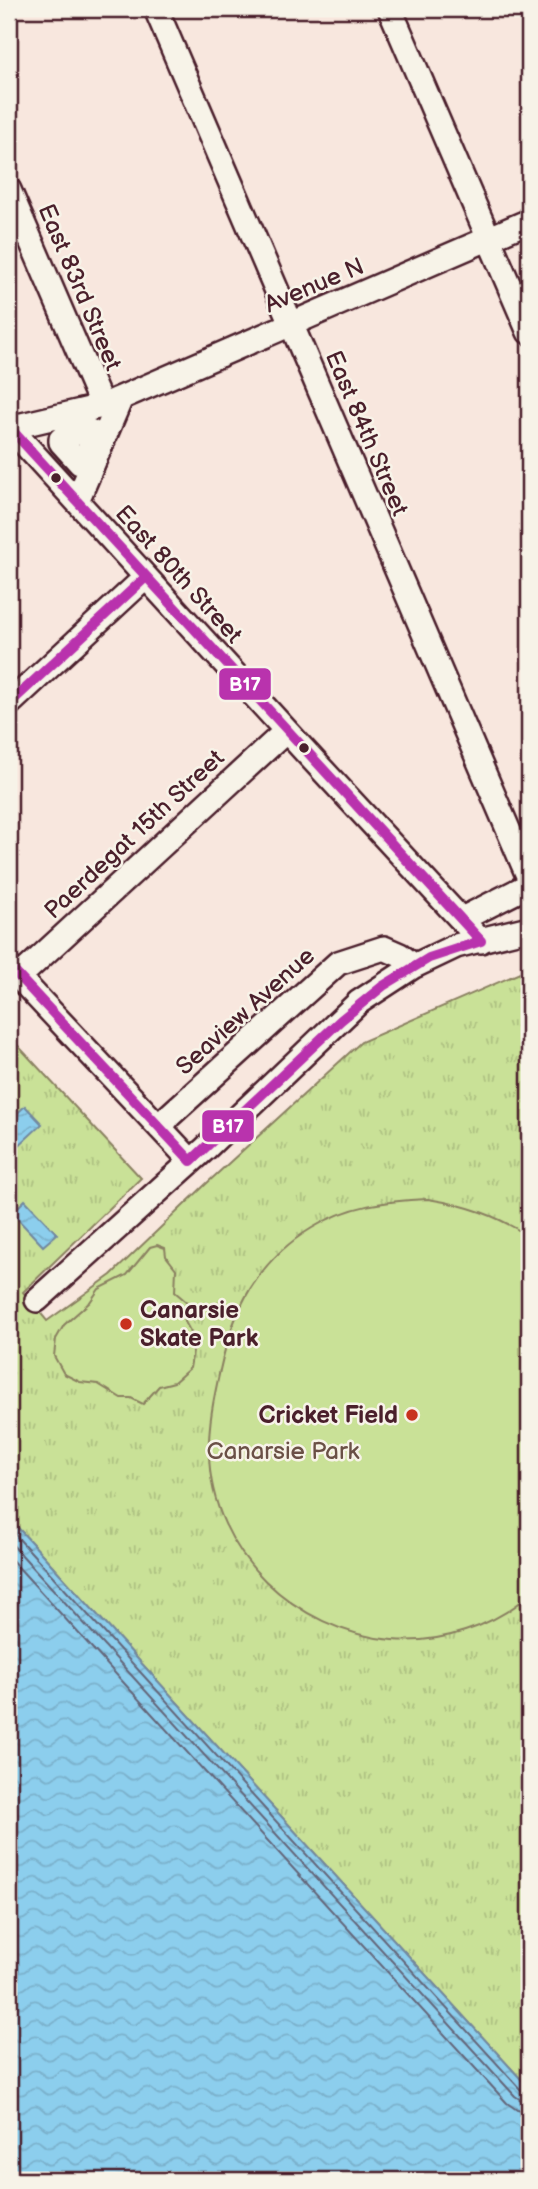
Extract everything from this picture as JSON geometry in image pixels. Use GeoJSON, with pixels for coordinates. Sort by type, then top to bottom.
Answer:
{"type":"FeatureCollection","features":[{"type":"Feature","properties":{"kind":"street","name":"East 84th Street"},"geometry":{"type":"LineString","coordinates":[[156,9],[529,878]]}},
{"type":"Feature","properties":{"kind":"street"},"geometry":{"type":"LineString","coordinates":[[390,9],[529,332]]}},
{"type":"Feature","properties":{"kind":"street","name":"East 83rd Street"},"geometry":{"type":"LineString","coordinates":[[9,190],[111,402]]}},
{"type":"Feature","properties":{"kind":"street","name":"Avenue N"},"geometry":{"type":"LineString","coordinates":[[9,428],[111,402],[529,221]]}},
{"type":"Feature","properties":{"kind":"street"},"geometry":{"type":"LineString","coordinates":[[77,501],[111,402]]}},
{"type":"Feature","properties":{"kind":"street","name":"East 80th Street"},"geometry":{"type":"LineString","coordinates":[[9,428],[481,940]]}},
{"type":"Feature","properties":{"kind":"street"},"geometry":{"type":"LineString","coordinates":[[9,704],[146,577]]}},
{"type":"Feature","properties":{"kind":"street","name":"Paerdegat 15th Street"},"geometry":{"type":"LineString","coordinates":[[14,972],[286,730]]}},
{"type":"Feature","properties":{"kind":"street"},"geometry":{"type":"LineString","coordinates":[[461,919],[529,885]]}},
{"type":"Feature","properties":{"kind":"street"},"geometry":{"type":"LineString","coordinates":[[37,1300],[191,1161],[359,1002],[414,966],[456,946],[529,928]]}},
{"type":"Feature","properties":{"kind":"street","name":"Seaview Avenue"},"geometry":{"type":"LineString","coordinates":[[160,1128],[169,1116],[338,963],[384,948],[400,955],[414,966]]}},
{"type":"Feature","properties":{"kind":"street"},"geometry":{"type":"LineString","coordinates":[[14,972],[191,1161]]}},
{"type":"Feature","properties":{"kind":"green space","name":"Canarsie Park"},"geometry":{"type":"Polygon","coordinates":[[[529,969],[529,2088],[9,1518],[9,1036],[141,1178],[23,1292],[47,1321],[111,1275],[361,1042],[529,969]]]}},
{"type":"Feature","properties":{"kind":"green space"},"geometry":{"type":"Polygon","coordinates":[[[428,1199],[481,1212],[529,1237],[529,1595],[499,1616],[465,1631],[429,1639],[392,1640],[357,1633],[323,1621],[292,1603],[265,1581],[242,1554],[225,1524],[214,1490],[209,1432],[225,1348],[232,1327],[250,1289],[276,1256],[312,1228],[340,1214],[383,1203],[428,1199]]]}},
{"type":"Feature","properties":{"kind":"green space","name":"Canarsie Skate Park"},"geometry":{"type":"Polygon","coordinates":[[[157,1245],[165,1248],[166,1256],[176,1269],[175,1292],[188,1303],[184,1320],[195,1340],[190,1368],[174,1382],[159,1386],[143,1404],[131,1398],[121,1398],[98,1384],[80,1382],[64,1374],[54,1356],[56,1339],[64,1325],[90,1302],[99,1289],[127,1275],[150,1247],[157,1245]]]}},
{"type":"Feature","properties":{"kind":"water"},"geometry":{"type":"Polygon","coordinates":[[[25,1106],[42,1124],[15,1149],[9,1142],[9,1121],[25,1106]]]}},
{"type":"Feature","properties":{"kind":"water"},"geometry":{"type":"Polygon","coordinates":[[[25,1200],[57,1234],[43,1246],[12,1213],[25,1200]]]}},
{"type":"Feature","properties":{"kind":"water"},"geometry":{"type":"Polygon","coordinates":[[[9,1518],[529,2088],[529,2180],[9,2180],[9,1518]]]}},
{"type":"Feature","properties":{"kind":"transit line","name":"B17"},"geometry":{"type":"LineString","coordinates":[[9,427],[481,941]]}},
{"type":"Feature","properties":{"kind":"transit line","name":"B17"},"geometry":{"type":"LineString","coordinates":[[9,704],[146,577]]}},
{"type":"Feature","properties":{"kind":"transit line","name":"B17"},"geometry":{"type":"LineString","coordinates":[[9,966],[191,1161],[341,1020],[383,986],[429,958],[481,941]]}},
{"type":"Feature","properties":{"kind":"place","name":"Canarsie Skate Park"},"geometry":{"type":"Point","coordinates":[126,1324]}},
{"type":"Feature","properties":{"kind":"place","name":"Cricket Field"},"geometry":{"type":"Point","coordinates":[412,1415]}}]}
